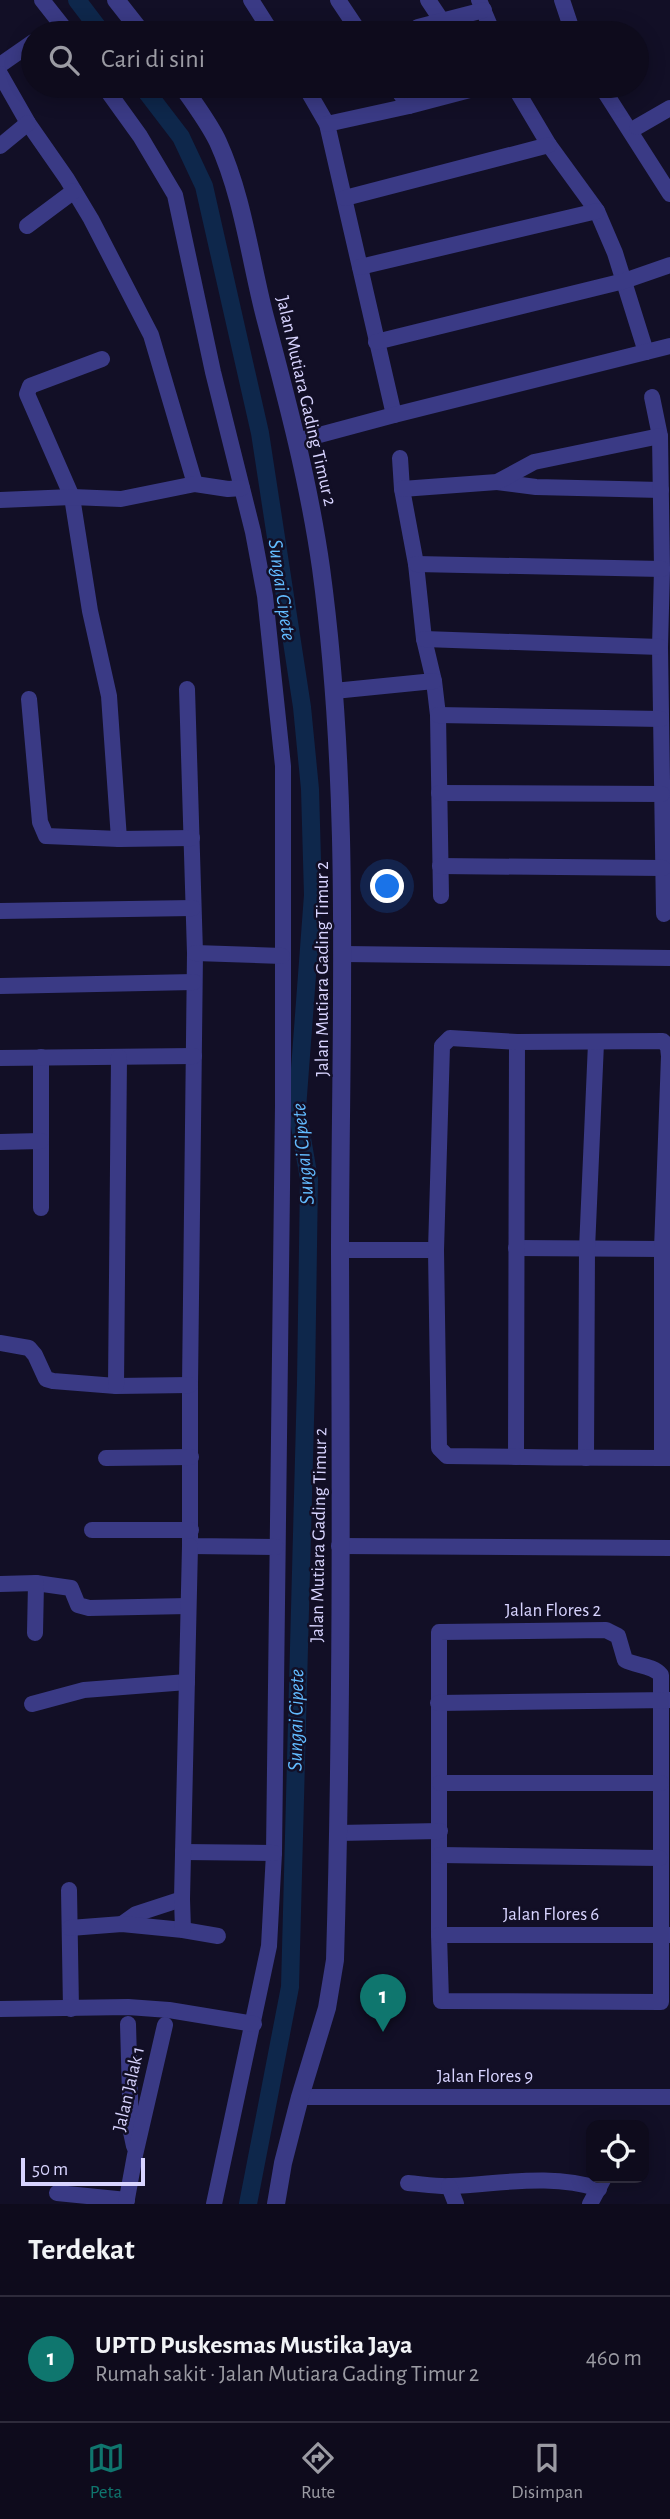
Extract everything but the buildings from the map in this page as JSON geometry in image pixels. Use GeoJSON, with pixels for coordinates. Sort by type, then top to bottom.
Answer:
{"type":"FeatureCollection","features":[{"type":"Feature","properties":{"kind":"street"},"geometry":{"type":"LineString","coordinates":[[42,0],[58,21]]}},
{"type":"Feature","properties":{"kind":"street"},"geometry":{"type":"LineString","coordinates":[[116,0],[133,21]]}},
{"type":"Feature","properties":{"kind":"street"},"geometry":{"type":"LineString","coordinates":[[251,0],[264,21]]}},
{"type":"Feature","properties":{"kind":"street"},"geometry":{"type":"LineString","coordinates":[[338,0],[352,21]]}},
{"type":"Feature","properties":{"kind":"street"},"geometry":{"type":"LineString","coordinates":[[428,0],[442,21],[481,5]]}},
{"type":"Feature","properties":{"kind":"street"},"geometry":{"type":"LineString","coordinates":[[562,0],[569,21]]}},
{"type":"Feature","properties":{"kind":"street"},"geometry":{"type":"LineString","coordinates":[[0,65],[21,51]]}},
{"type":"Feature","properties":{"kind":"street"},"geometry":{"type":"LineString","coordinates":[[0,74],[28,123],[74,191],[151,335],[195,484]]}},
{"type":"Feature","properties":{"kind":"street"},"geometry":{"type":"LineString","coordinates":[[113,98],[140,136],[174,195],[213,372],[253,532],[265,596],[283,765],[282,1199],[274,1853],[270,1946],[214,2204]]}},
{"type":"Feature","properties":{"kind":"street","name":"Jalan Mutiara Gading Timur 2"},"geometry":{"type":"LineString","coordinates":[[190,98],[217,141],[239,203],[297,441],[321,568],[334,691],[341,794],[344,954],[335,1960],[327,2008],[300,2097],[275,2204]]}},
{"type":"Feature","properties":{"kind":"street"},"geometry":{"type":"LineString","coordinates":[[312,98],[327,124],[394,415]]}},
{"type":"Feature","properties":{"kind":"street"},"geometry":{"type":"LineString","coordinates":[[403,98],[409,106]]}},
{"type":"Feature","properties":{"kind":"street"},"geometry":{"type":"LineString","coordinates":[[327,124],[439,98]]}},
{"type":"Feature","properties":{"kind":"street"},"geometry":{"type":"LineString","coordinates":[[521,98],[550,145],[597,211],[624,281],[646,352]]}},
{"type":"Feature","properties":{"kind":"street"},"geometry":{"type":"LineString","coordinates":[[609,98],[670,194]]}},
{"type":"Feature","properties":{"kind":"street"},"geometry":{"type":"LineString","coordinates":[[637,127],[670,108]]}},
{"type":"Feature","properties":{"kind":"street"},"geometry":{"type":"LineString","coordinates":[[0,146],[28,123]]}},
{"type":"Feature","properties":{"kind":"street"},"geometry":{"type":"LineString","coordinates":[[345,198],[550,145]]}},
{"type":"Feature","properties":{"kind":"street"},"geometry":{"type":"LineString","coordinates":[[27,226],[74,191]]}},
{"type":"Feature","properties":{"kind":"street"},"geometry":{"type":"LineString","coordinates":[[360,267],[597,211]]}},
{"type":"Feature","properties":{"kind":"street"},"geometry":{"type":"LineString","coordinates":[[376,342],[624,281],[670,265]]}},
{"type":"Feature","properties":{"kind":"street"},"geometry":{"type":"LineString","coordinates":[[297,441],[670,346]]}},
{"type":"Feature","properties":{"kind":"street"},"geometry":{"type":"LineString","coordinates":[[102,359],[30,386],[27,394],[72,497],[88,601],[109,696],[119,838]]}},
{"type":"Feature","properties":{"kind":"street"},"geometry":{"type":"LineString","coordinates":[[652,397],[660,436],[664,914]]}},
{"type":"Feature","properties":{"kind":"street"},"geometry":{"type":"LineString","coordinates":[[497,482],[534,462],[660,436]]}},
{"type":"Feature","properties":{"kind":"street"},"geometry":{"type":"LineString","coordinates":[[400,458],[424,639],[434,681],[438,715],[441,896]]}},
{"type":"Feature","properties":{"kind":"street"},"geometry":{"type":"LineString","coordinates":[[402,489],[497,482],[536,487],[661,490]]}},
{"type":"Feature","properties":{"kind":"street"},"geometry":{"type":"LineString","coordinates":[[0,500],[72,497],[121,499],[195,484],[228,489],[242,488]]}},
{"type":"Feature","properties":{"kind":"street"},"geometry":{"type":"LineString","coordinates":[[416,564],[662,569]]}},
{"type":"Feature","properties":{"kind":"street"},"geometry":{"type":"LineString","coordinates":[[424,639],[660,647]]}},
{"type":"Feature","properties":{"kind":"street"},"geometry":{"type":"LineString","coordinates":[[334,691],[434,681]]}},
{"type":"Feature","properties":{"kind":"street"},"geometry":{"type":"LineString","coordinates":[[183,1930],[191,1538],[195,953],[187,689]]}},
{"type":"Feature","properties":{"kind":"street"},"geometry":{"type":"LineString","coordinates":[[29,699],[40,822],[44,834],[52,837],[192,838]]}},
{"type":"Feature","properties":{"kind":"street"},"geometry":{"type":"LineString","coordinates":[[438,715],[661,719]]}},
{"type":"Feature","properties":{"kind":"street"},"geometry":{"type":"LineString","coordinates":[[439,793],[662,794]]}},
{"type":"Feature","properties":{"kind":"street"},"geometry":{"type":"LineString","coordinates":[[440,866],[663,868]]}},
{"type":"Feature","properties":{"kind":"street"},"geometry":{"type":"LineString","coordinates":[[0,911],[193,908]]}},
{"type":"Feature","properties":{"kind":"street"},"geometry":{"type":"LineString","coordinates":[[195,953],[282,956]]}},
{"type":"Feature","properties":{"kind":"street"},"geometry":{"type":"LineString","coordinates":[[344,954],[670,958]]}},
{"type":"Feature","properties":{"kind":"street"},"geometry":{"type":"LineString","coordinates":[[0,986],[194,982]]}},
{"type":"Feature","properties":{"kind":"street"},"geometry":{"type":"LineString","coordinates":[[450,1038],[517,1042],[663,1041],[668,1047],[662,1249],[666,1458],[447,1456],[439,1448],[436,1250],[442,1046],[450,1038]]}},
{"type":"Feature","properties":{"kind":"street"},"geometry":{"type":"LineString","coordinates":[[516,1457],[517,1042]]}},
{"type":"Feature","properties":{"kind":"street"},"geometry":{"type":"LineString","coordinates":[[586,1458],[587,1249],[596,1043]]}},
{"type":"Feature","properties":{"kind":"street"},"geometry":{"type":"LineString","coordinates":[[0,1058],[194,1056]]}},
{"type":"Feature","properties":{"kind":"street"},"geometry":{"type":"LineString","coordinates":[[41,1057],[41,1208]]}},
{"type":"Feature","properties":{"kind":"street"},"geometry":{"type":"LineString","coordinates":[[116,1386],[119,1057]]}},
{"type":"Feature","properties":{"kind":"street"},"geometry":{"type":"LineString","coordinates":[[0,1142],[41,1141]]}},
{"type":"Feature","properties":{"kind":"street"},"geometry":{"type":"LineString","coordinates":[[516,1248],[662,1249]]}},
{"type":"Feature","properties":{"kind":"street"},"geometry":{"type":"LineString","coordinates":[[340,1250],[436,1250]]}},
{"type":"Feature","properties":{"kind":"street"},"geometry":{"type":"LineString","coordinates":[[0,1343],[22,1345],[32,1350],[46,1379],[116,1386],[190,1385]]}},
{"type":"Feature","properties":{"kind":"street"},"geometry":{"type":"LineString","coordinates":[[106,1458],[191,1457]]}},
{"type":"Feature","properties":{"kind":"street"},"geometry":{"type":"LineString","coordinates":[[92,1530],[276,1547]]}},
{"type":"Feature","properties":{"kind":"street"},"geometry":{"type":"LineString","coordinates":[[340,1546],[670,1548]]}},
{"type":"Feature","properties":{"kind":"street"},"geometry":{"type":"LineString","coordinates":[[0,1584],[36,1583],[71,1588],[78,1605],[89,1608],[188,1606]]}},
{"type":"Feature","properties":{"kind":"street"},"geometry":{"type":"LineString","coordinates":[[35,1633],[36,1583]]}},
{"type":"Feature","properties":{"kind":"street","name":"Jalan Flores 2"},"geometry":{"type":"LineString","coordinates":[[438,1703],[439,1632],[606,1630],[618,1636],[625,1660],[657,1671],[665,1700]]}},
{"type":"Feature","properties":{"kind":"street"},"geometry":{"type":"LineString","coordinates":[[32,1704],[84,1690],[187,1682]]}},
{"type":"Feature","properties":{"kind":"street"},"geometry":{"type":"LineString","coordinates":[[665,1700],[660,1783],[660,1858],[666,1935],[661,2001],[441,2001],[438,1703],[665,1700]]}},
{"type":"Feature","properties":{"kind":"street"},"geometry":{"type":"LineString","coordinates":[[440,1783],[660,1783]]}},
{"type":"Feature","properties":{"kind":"street"},"geometry":{"type":"LineString","coordinates":[[338,1833],[440,1831]]}},
{"type":"Feature","properties":{"kind":"street"},"geometry":{"type":"LineString","coordinates":[[183,1852],[274,1853]]}},
{"type":"Feature","properties":{"kind":"street"},"geometry":{"type":"LineString","coordinates":[[440,1855],[660,1858]]}},
{"type":"Feature","properties":{"kind":"street"},"geometry":{"type":"LineString","coordinates":[[69,1890],[71,2008]]}},
{"type":"Feature","properties":{"kind":"street"},"geometry":{"type":"LineString","coordinates":[[122,1924],[136,1914],[182,1899]]}},
{"type":"Feature","properties":{"kind":"street"},"geometry":{"type":"LineString","coordinates":[[70,1928],[122,1924],[218,1936]]}},
{"type":"Feature","properties":{"kind":"street","name":"Jalan Flores 6"},"geometry":{"type":"LineString","coordinates":[[439,1935],[666,1935]]}},
{"type":"Feature","properties":{"kind":"street"},"geometry":{"type":"LineString","coordinates":[[0,2009],[128,2007],[169,2010],[254,2024]]}},
{"type":"Feature","properties":{"kind":"street"},"geometry":{"type":"LineString","coordinates":[[128,2024],[131,2132],[135,2155]]}},
{"type":"Feature","properties":{"kind":"street","name":"Jalan Jalak 1"},"geometry":{"type":"LineString","coordinates":[[127,2202],[165,2025]]}},
{"type":"Feature","properties":{"kind":"street","name":"Jalan Flores 9"},"geometry":{"type":"LineString","coordinates":[[300,2097],[670,2097]]}},
{"type":"Feature","properties":{"kind":"street"},"geometry":{"type":"LineString","coordinates":[[408,2183],[449,2186],[586,2183]]}},
{"type":"Feature","properties":{"kind":"street"},"geometry":{"type":"LineString","coordinates":[[590,2204],[601,2183]]}},
{"type":"Feature","properties":{"kind":"street"},"geometry":{"type":"LineString","coordinates":[[449,2186],[456,2204]]}},
{"type":"Feature","properties":{"kind":"street"},"geometry":{"type":"LineString","coordinates":[[57,2193],[127,2202]]}},
{"type":"Feature","properties":{"kind":"waterway","name":"Sungai Cipete"},"geometry":{"type":"LineString","coordinates":[[77,0],[93,21]]}},
{"type":"Feature","properties":{"kind":"waterway","name":"Sungai Cipete"},"geometry":{"type":"LineString","coordinates":[[151,98],[181,137],[204,186],[260,433],[302,707],[310,789],[313,895],[297,1109],[309,1179],[290,1987],[248,2204]]}},
{"type":"Feature","properties":{"kind":"place","name":"UPTD Puskesmas Mustika Jaya"},"geometry":{"type":"Point","coordinates":[383,2032]}}]}
